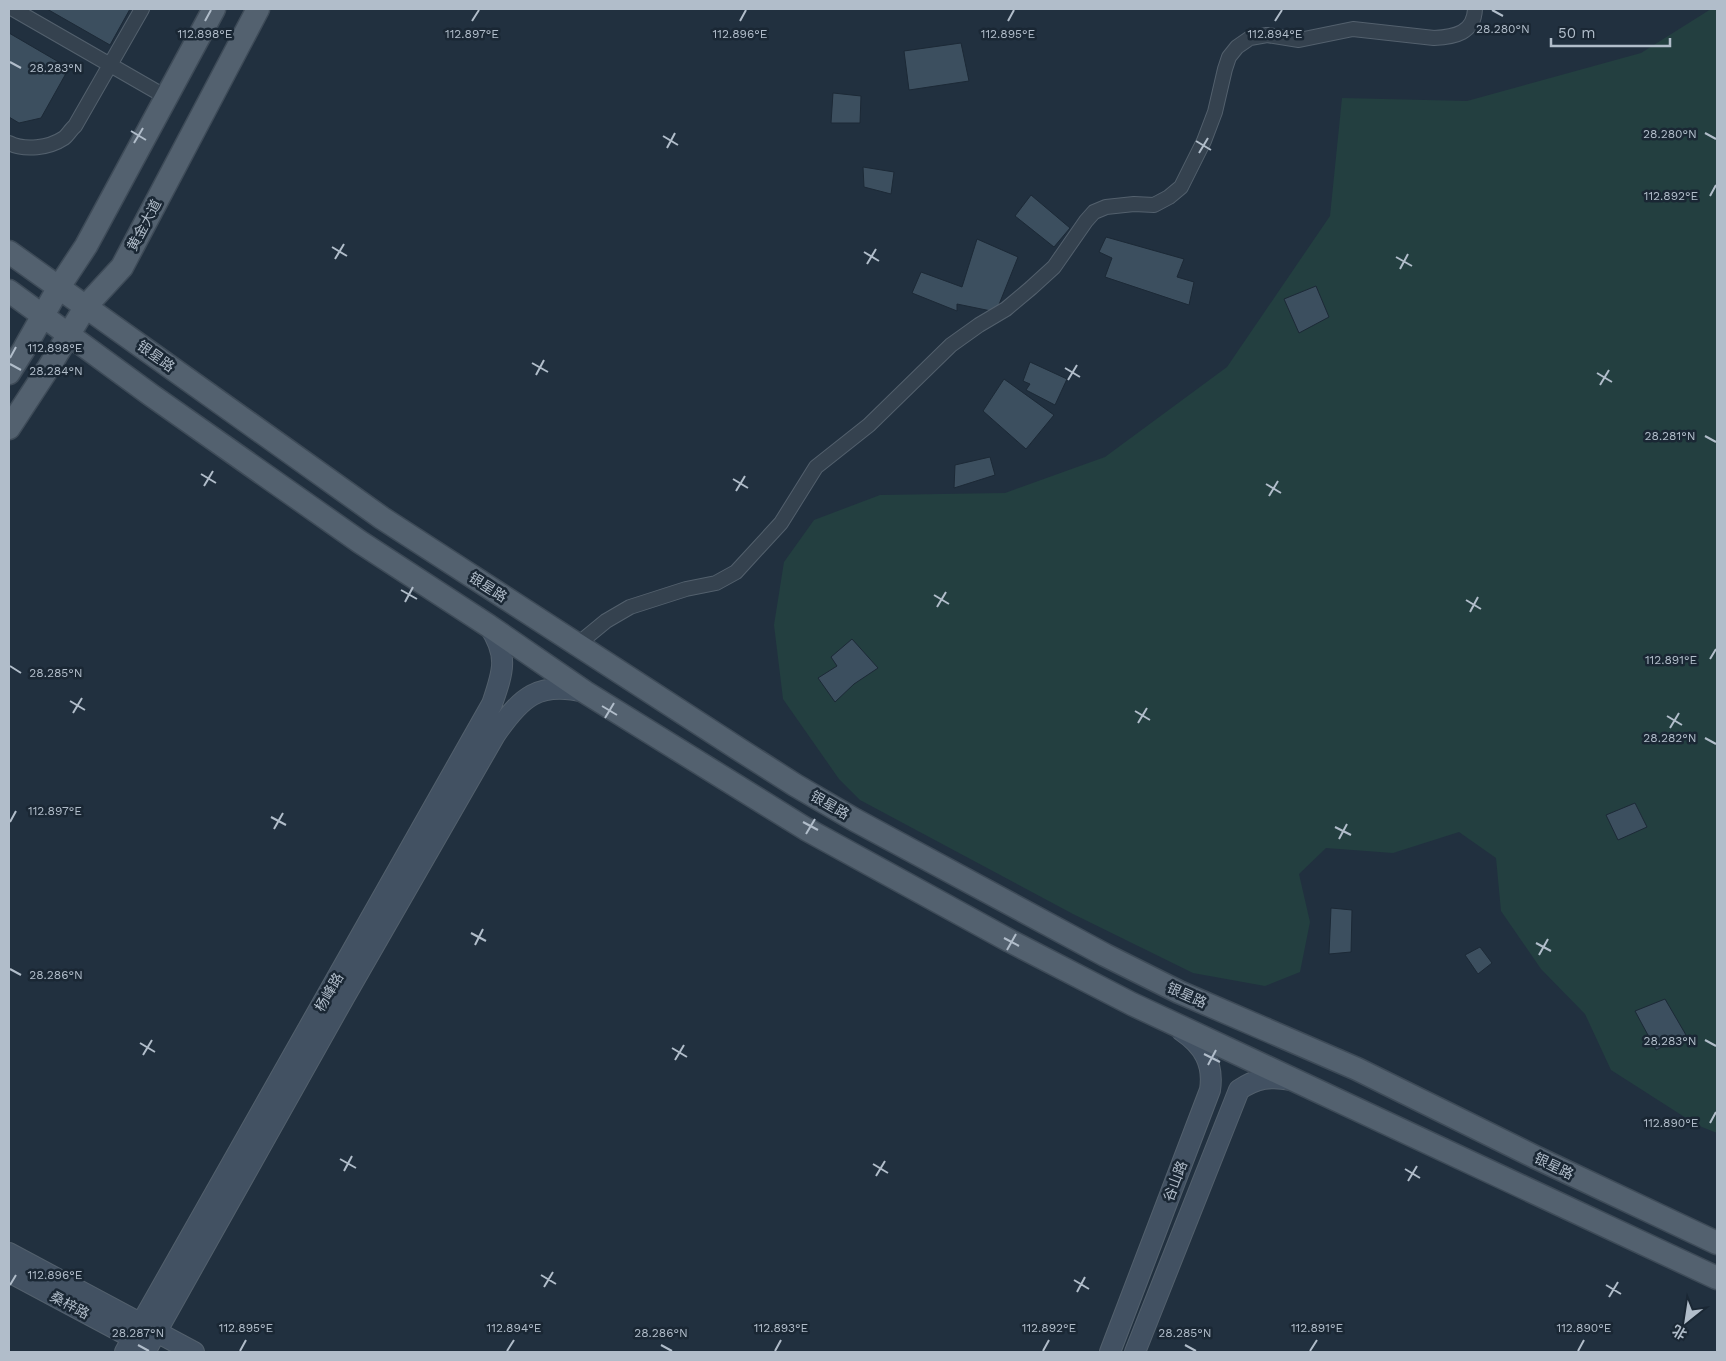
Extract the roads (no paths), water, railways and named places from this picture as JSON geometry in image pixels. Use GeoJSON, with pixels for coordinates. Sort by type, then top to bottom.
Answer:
{"type":"FeatureCollection","features":[{"type":"Feature","properties":{"kind":"main road"},"geometry":{"type":"LineString","coordinates":[[9,373],[59,287],[86,246],[214,9]]}},
{"type":"Feature","properties":{"kind":"main road","name":"黄金大道"},"geometry":{"type":"LineString","coordinates":[[9,428],[50,367],[86,306],[122,267],[258,9]]}},
{"type":"Feature","properties":{"kind":"main road","name":"银星路"},"geometry":{"type":"LineString","coordinates":[[9,252],[382,518],[795,785],[855,820],[1104,955],[1179,992],[1357,1069],[1717,1244]]}},
{"type":"Feature","properties":{"kind":"main road"},"geometry":{"type":"LineString","coordinates":[[9,291],[274,484],[585,692],[806,829],[1010,941],[1171,1022],[1717,1278]]}},
{"type":"Feature","properties":{"kind":"main road","name":"杨峰路"},"geometry":{"type":"LineString","coordinates":[[144,1343],[492,704],[500,681],[502,651],[498,639],[489,626]]}},
{"type":"Feature","properties":{"kind":"main road","name":"杨峰路"},"geometry":{"type":"LineString","coordinates":[[144,1343],[495,734],[518,705],[532,695],[545,689],[559,687],[585,692]]}},
{"type":"Feature","properties":{"kind":"main road","name":"谷山路"},"geometry":{"type":"LineString","coordinates":[[1110,1352],[1210,1090],[1212,1078],[1210,1065],[1205,1054],[1189,1036],[1171,1022]]}},
{"type":"Feature","properties":{"kind":"main road","name":"谷山路"},"geometry":{"type":"LineString","coordinates":[[1135,1352],[1239,1090],[1250,1083],[1262,1079],[1275,1078],[1302,1083]]}},
{"type":"Feature","properties":{"kind":"main road","name":"桑梓路"},"geometry":{"type":"LineString","coordinates":[[9,1253],[144,1343]]}},
{"type":"Feature","properties":{"kind":"main road","name":"桑梓路"},"geometry":{"type":"LineString","coordinates":[[9,1272],[144,1343],[194,1352]]}},
{"type":"Feature","properties":{"kind":"street"},"geometry":{"type":"LineString","coordinates":[[12,9],[166,97]]}},
{"type":"Feature","properties":{"kind":"street"},"geometry":{"type":"LineString","coordinates":[[9,143],[29,148],[46,145],[64,138],[75,126],[142,9]]}},
{"type":"Feature","properties":{"kind":"street"},"geometry":{"type":"LineString","coordinates":[[578,644],[606,622],[630,607],[686,589],[716,583],[736,572],[782,523],[816,467],[869,425],[951,345],[1006,309],[1054,267],[1094,212],[1106,207],[1134,204],[1154,205],[1169,197],[1181,187],[1204,141],[1215,112],[1229,57],[1237,47],[1250,38],[1267,34],[1299,40],[1353,29],[1445,38],[1467,30],[1474,19],[1475,9]]}}]}
